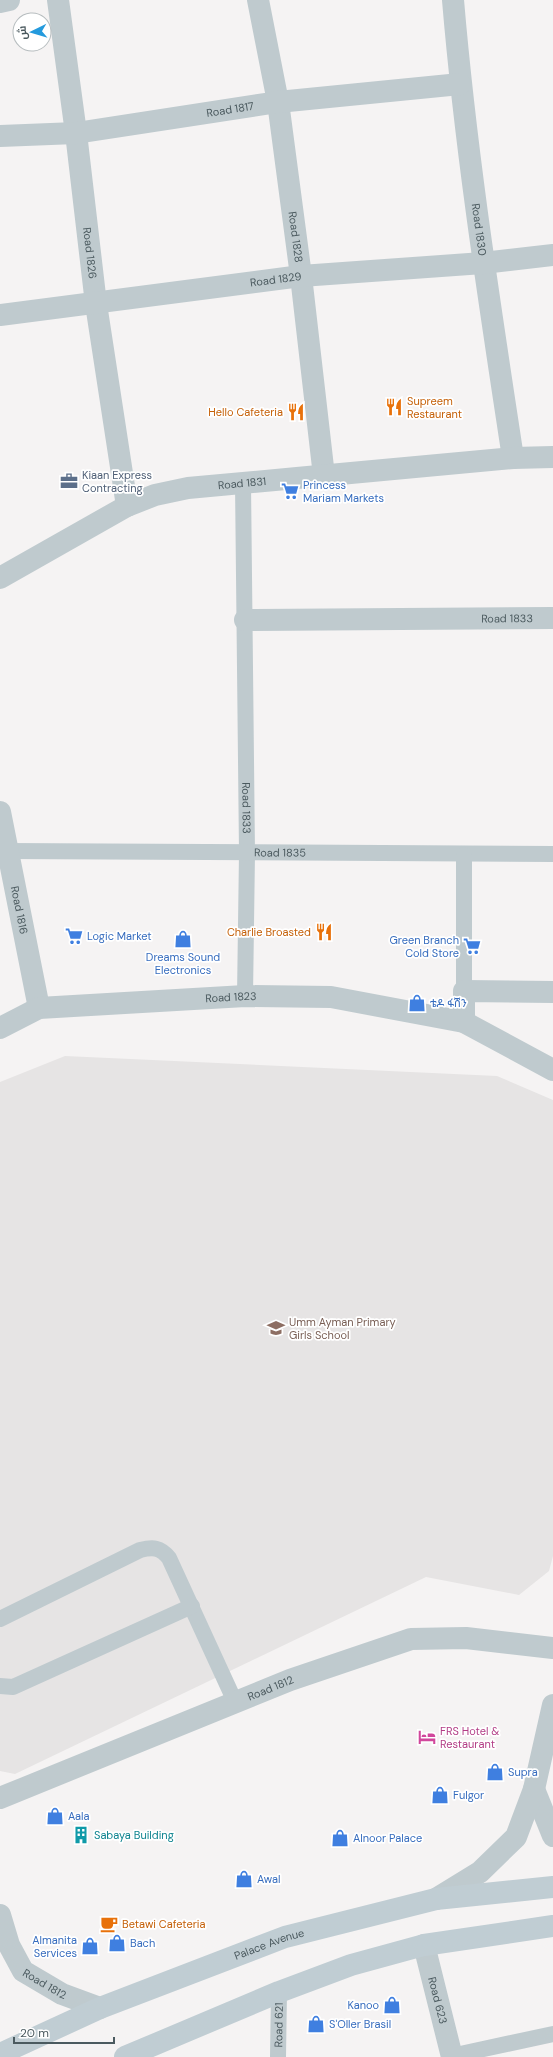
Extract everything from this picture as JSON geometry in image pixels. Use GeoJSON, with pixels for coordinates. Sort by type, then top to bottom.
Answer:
{"type":"FeatureCollection","features":[{"type":"Feature","properties":{"kind":"main road","name":"Palace Avenue"},"geometry":{"type":"LineString","coordinates":[[0,2054],[100,2008],[285,1937],[436,1899],[553,1887]]}},
{"type":"Feature","properties":{"kind":"main road"},"geometry":{"type":"LineString","coordinates":[[125,2057],[279,1992],[351,1965],[424,1945],[553,1926]]}},
{"type":"Feature","properties":{"kind":"street"},"geometry":{"type":"LineString","coordinates":[[0,2],[9,0]]}},
{"type":"Feature","properties":{"kind":"street","name":"Road 1826"},"geometry":{"type":"LineString","coordinates":[[58,0],[76,133],[96,304],[127,506]]}},
{"type":"Feature","properties":{"kind":"street","name":"Road 1828"},"geometry":{"type":"LineString","coordinates":[[258,0],[278,102],[301,276],[324,476]]}},
{"type":"Feature","properties":{"kind":"street","name":"Road 1830"},"geometry":{"type":"LineString","coordinates":[[453,0],[460,84],[483,263],[513,458]]}},
{"type":"Feature","properties":{"kind":"street","name":"Road 1817"},"geometry":{"type":"LineString","coordinates":[[0,136],[76,133],[278,102],[460,84]]}},
{"type":"Feature","properties":{"kind":"street","name":"Road 1829"},"geometry":{"type":"LineString","coordinates":[[0,315],[96,304],[301,276],[483,263],[553,255]]}},
{"type":"Feature","properties":{"kind":"street","name":"Road 1831"},"geometry":{"type":"LineString","coordinates":[[0,578],[127,506],[155,495],[188,488],[513,458],[553,457]]}},
{"type":"Feature","properties":{"kind":"street","name":"Road 1833"},"geometry":{"type":"LineString","coordinates":[[245,620],[553,618]]}},
{"type":"Feature","properties":{"kind":"street","name":"Road 1816"},"geometry":{"type":"LineString","coordinates":[[0,812],[6,851],[39,1008]]}},
{"type":"Feature","properties":{"kind":"street"},"geometry":{"type":"LineString","coordinates":[[464,1022],[464,991],[553,992]]}},
{"type":"Feature","properties":{"kind":"street","name":"Road 1823"},"geometry":{"type":"LineString","coordinates":[[0,1028],[39,1008],[245,996],[331,997],[464,1022],[553,1070]]}},
{"type":"Feature","properties":{"kind":"street","name":"Road 1812"},"geometry":{"type":"LineString","coordinates":[[0,1798],[236,1704],[290,1680],[412,1639],[466,1638],[553,1648]]}},
{"type":"Feature","properties":{"kind":"street"},"geometry":{"type":"LineString","coordinates":[[436,1899],[480,1872],[516,1837],[534,1789],[553,1705]]}},
{"type":"Feature","properties":{"kind":"street"},"geometry":{"type":"LineString","coordinates":[[534,1789],[553,1836]]}},
{"type":"Feature","properties":{"kind":"street","name":"Road 1812"},"geometry":{"type":"LineString","coordinates":[[0,1915],[9,1945],[23,1971],[62,1994],[100,2008]]}},
{"type":"Feature","properties":{"kind":"street","name":"Road 623"},"geometry":{"type":"LineString","coordinates":[[424,1945],[451,2056]]}},
{"type":"Feature","properties":{"kind":"lane","name":"Road 1833"},"geometry":{"type":"LineString","coordinates":[[243,483],[247,853],[245,996]]}},
{"type":"Feature","properties":{"kind":"lane","name":"Road 1835"},"geometry":{"type":"LineString","coordinates":[[6,851],[464,855],[553,854]]}},
{"type":"Feature","properties":{"kind":"lane"},"geometry":{"type":"LineString","coordinates":[[464,855],[464,991]]}},
{"type":"Feature","properties":{"kind":"lane"},"geometry":{"type":"LineString","coordinates":[[0,1619],[140,1550],[152,1547],[162,1550],[169,1558],[236,1704]]}},
{"type":"Feature","properties":{"kind":"lane"},"geometry":{"type":"LineString","coordinates":[[0,1686],[13,1687],[192,1606]]}},
{"type":"Feature","properties":{"kind":"lane","name":"Road 621"},"geometry":{"type":"LineString","coordinates":[[278,2057],[279,1992]]}},
{"type":"Feature","properties":{"kind":"lane","name":"Road 623"},"geometry":{"type":"LineString","coordinates":[[451,2056],[553,2034]]}},
{"type":"Feature","properties":{"kind":"shaded area","name":"Umm Ayman Primary Girls School"},"geometry":{"type":"Polygon","coordinates":[[[65,1056],[497,1076],[553,1100],[553,1556],[549,1571],[519,1595],[426,1577],[15,1774],[0,1771],[0,1082],[65,1056]]]}},
{"type":"Feature","properties":{"kind":"place","name":"Supreem Restaurant"},"geometry":{"type":"Point","coordinates":[394,407]}},
{"type":"Feature","properties":{"kind":"place","name":"Hello Cafeteria"},"geometry":{"type":"Point","coordinates":[296,412]}},
{"type":"Feature","properties":{"kind":"place","name":"Kiaan Express Contracting"},"geometry":{"type":"Point","coordinates":[69,481]}},
{"type":"Feature","properties":{"kind":"place","name":"Princess Mariam Markets"},"geometry":{"type":"Point","coordinates":[290,491]}},
{"type":"Feature","properties":{"kind":"place","name":"Charlie Broasted"},"geometry":{"type":"Point","coordinates":[324,932]}},
{"type":"Feature","properties":{"kind":"place","name":"Logic Market"},"geometry":{"type":"Point","coordinates":[74,936]}},
{"type":"Feature","properties":{"kind":"place","name":"Dreams Sound Electronics"},"geometry":{"type":"Point","coordinates":[183,939]}},
{"type":"Feature","properties":{"kind":"place","name":"Green Branch Cold Store"},"geometry":{"type":"Point","coordinates":[472,946]}},
{"type":"Feature","properties":{"kind":"place","name":"ቴዶ ፋሽን"},"geometry":{"type":"Point","coordinates":[417,1003]}},
{"type":"Feature","properties":{"kind":"place","name":"Umm Ayman Primary Girls School"},"geometry":{"type":"Point","coordinates":[276,1328]}},
{"type":"Feature","properties":{"kind":"place","name":"FRS Hotel & Restaurant"},"geometry":{"type":"Point","coordinates":[427,1737]}},
{"type":"Feature","properties":{"kind":"place","name":"Supra"},"geometry":{"type":"Point","coordinates":[495,1772]}},
{"type":"Feature","properties":{"kind":"place","name":"Fulgor"},"geometry":{"type":"Point","coordinates":[440,1795]}},
{"type":"Feature","properties":{"kind":"place","name":"Aala"},"geometry":{"type":"Point","coordinates":[55,1816]}},
{"type":"Feature","properties":{"kind":"place","name":"Sabaya Building"},"geometry":{"type":"Point","coordinates":[81,1835]}},
{"type":"Feature","properties":{"kind":"place","name":"Alnoor Palace"},"geometry":{"type":"Point","coordinates":[340,1838]}},
{"type":"Feature","properties":{"kind":"place","name":"Awal"},"geometry":{"type":"Point","coordinates":[244,1879]}},
{"type":"Feature","properties":{"kind":"place","name":"Betawi Cafeteria"},"geometry":{"type":"Point","coordinates":[109,1924]}},
{"type":"Feature","properties":{"kind":"place","name":"Bach"},"geometry":{"type":"Point","coordinates":[117,1943]}},
{"type":"Feature","properties":{"kind":"place","name":"Almanita Services"},"geometry":{"type":"Point","coordinates":[90,1946]}},
{"type":"Feature","properties":{"kind":"place","name":"Kanoo"},"geometry":{"type":"Point","coordinates":[392,2005]}},
{"type":"Feature","properties":{"kind":"place","name":"S'Oller Brasil"},"geometry":{"type":"Point","coordinates":[316,2024]}}]}
